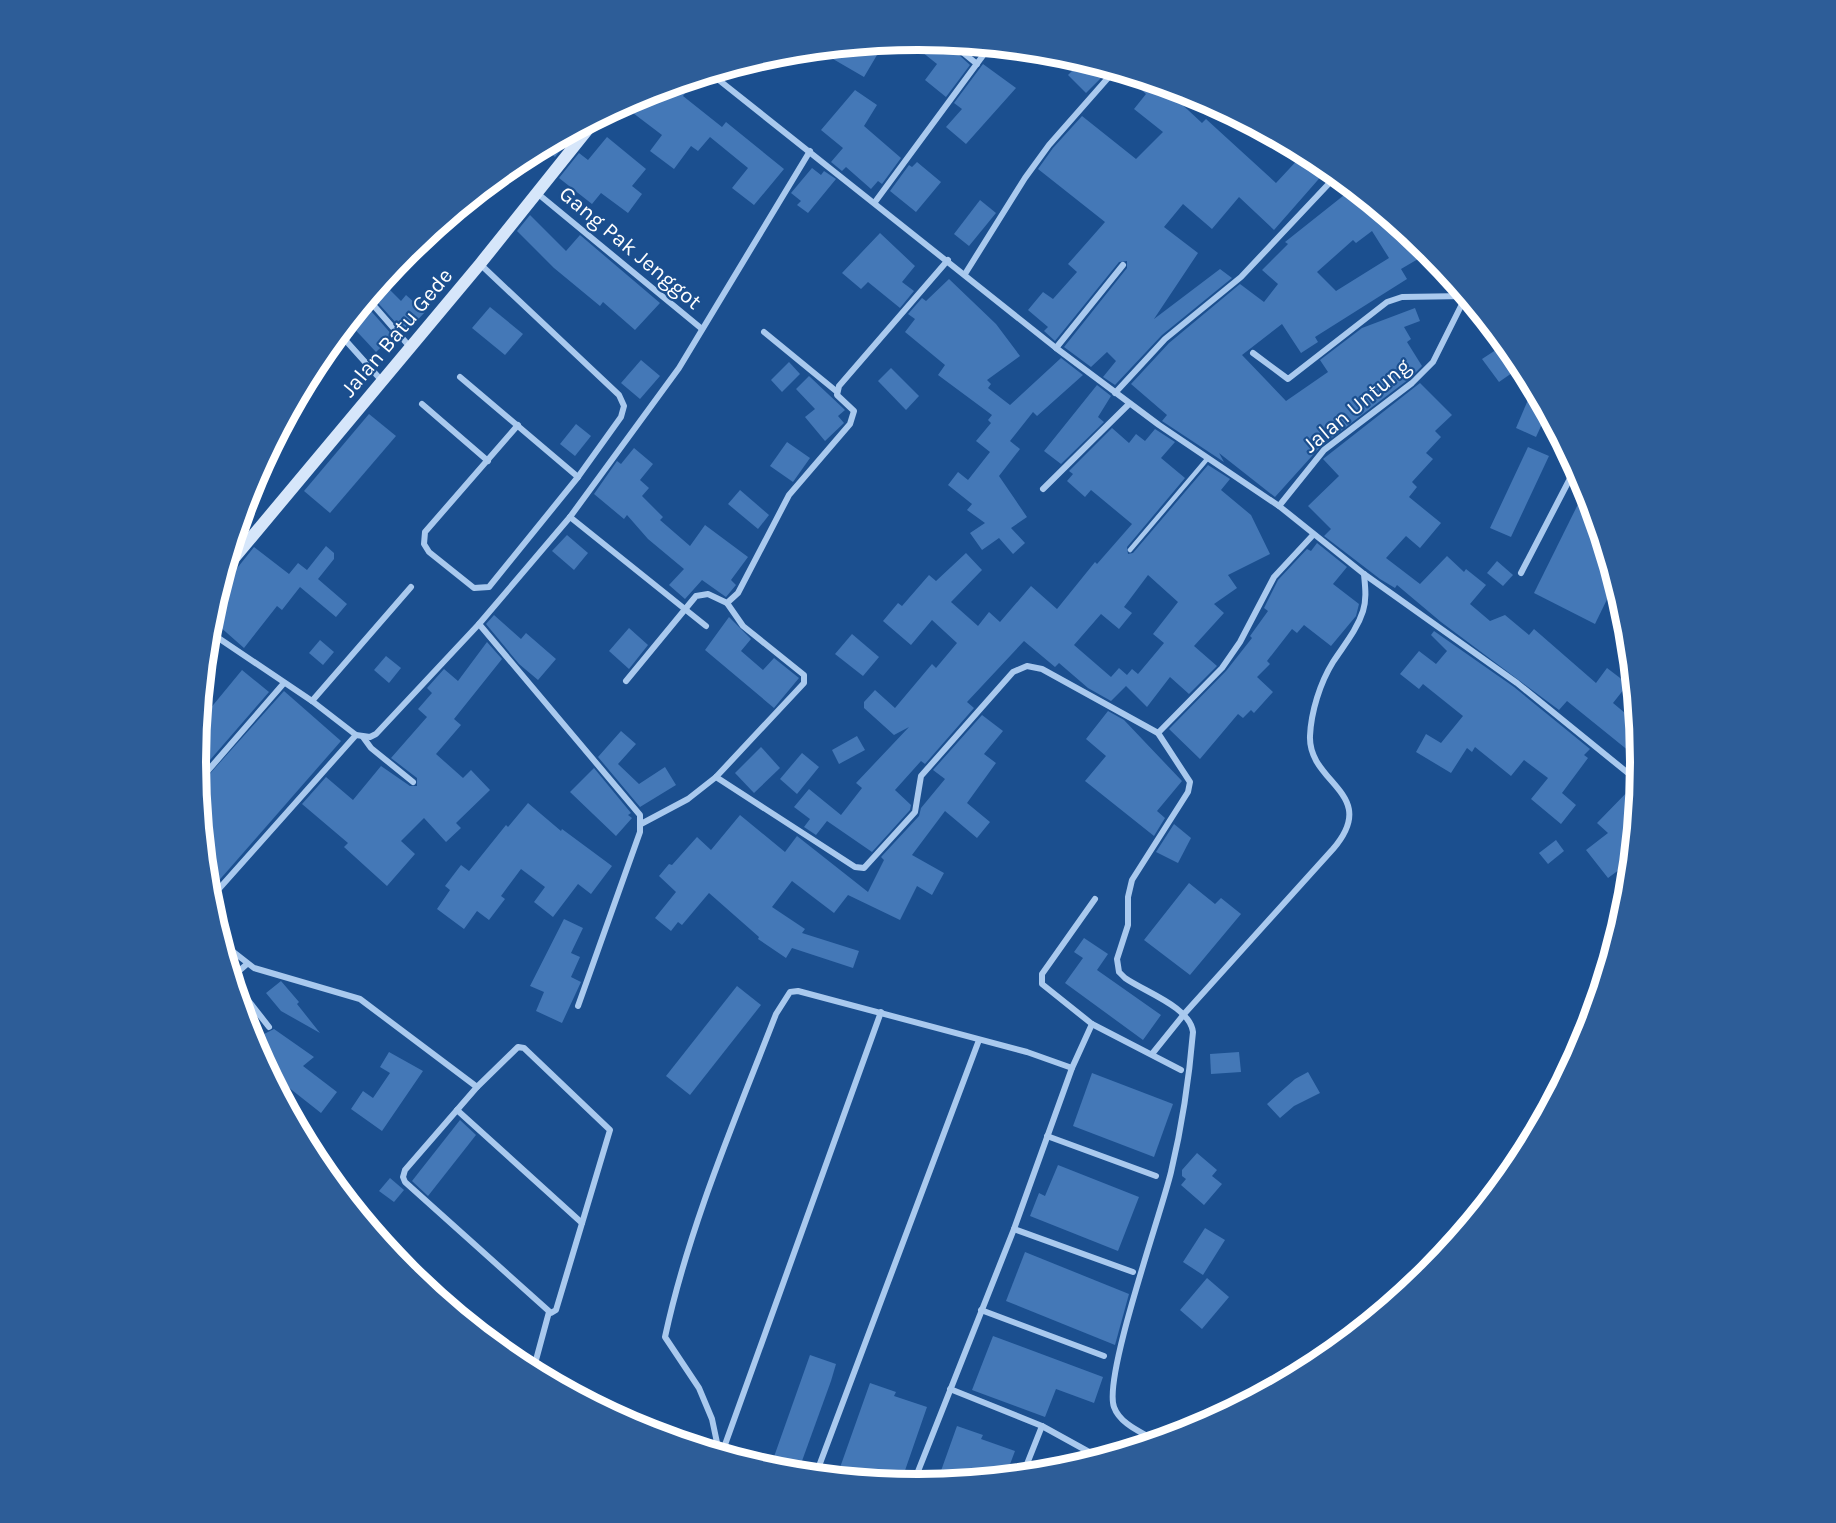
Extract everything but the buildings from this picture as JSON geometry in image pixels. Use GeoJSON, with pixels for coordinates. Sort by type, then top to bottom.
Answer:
{"type":"FeatureCollection","features":[{"type":"Feature","properties":{"kind":"street"},"geometry":{"type":"LineString","coordinates":[[961,51],[977,64]]}},
{"type":"Feature","properties":{"kind":"street"},"geometry":{"type":"LineString","coordinates":[[875,202],[985,53]]}},
{"type":"Feature","properties":{"kind":"street"},"geometry":{"type":"LineString","coordinates":[[965,274],[1025,178],[1049,145],[1109,76]]}},
{"type":"Feature","properties":{"kind":"street"},"geometry":{"type":"LineString","coordinates":[[717,79],[1129,404],[1279,506],[1364,574],[1517,683],[1629,774]]}},
{"type":"Feature","properties":{"kind":"street","name":"Jalan Batu Gede"},"geometry":{"type":"LineString","coordinates":[[237,555],[411,348],[584,133]]}},
{"type":"Feature","properties":{"kind":"street"},"geometry":{"type":"LineString","coordinates":[[360,736],[370,737],[382,729],[479,624],[570,518],[679,368],[810,151]]}},
{"type":"Feature","properties":{"kind":"street"},"geometry":{"type":"LineString","coordinates":[[1115,393],[1165,339],[1241,277],[1331,182]]}},
{"type":"Feature","properties":{"kind":"street","name":"Gang Pak Jenggot"},"geometry":{"type":"LineString","coordinates":[[537,192],[702,329]]}},
{"type":"Feature","properties":{"kind":"street"},"geometry":{"type":"LineString","coordinates":[[836,391],[948,261]]}},
{"type":"Feature","properties":{"kind":"street"},"geometry":{"type":"LineString","coordinates":[[480,264],[623,400],[621,417],[578,477],[489,587],[474,588],[429,552],[424,544],[424,538],[431,526],[518,425]]}},
{"type":"Feature","properties":{"kind":"street"},"geometry":{"type":"LineString","coordinates":[[1056,348],[1123,265]]}},
{"type":"Feature","properties":{"kind":"street"},"geometry":{"type":"LineString","coordinates":[[1253,353],[1288,379],[1387,302],[1402,297],[1456,296]]}},
{"type":"Feature","properties":{"kind":"street","name":"Jalan Untung"},"geometry":{"type":"LineString","coordinates":[[1279,506],[1324,450],[1426,370],[1433,362],[1462,303]]}},
{"type":"Feature","properties":{"kind":"street"},"geometry":{"type":"LineString","coordinates":[[373,304],[411,348]]}},
{"type":"Feature","properties":{"kind":"street"},"geometry":{"type":"LineString","coordinates":[[727,603],[738,593],[795,486],[850,424],[854,411],[837,395],[836,391],[764,332]]}},
{"type":"Feature","properties":{"kind":"street"},"geometry":{"type":"LineString","coordinates":[[345,339],[383,382]]}},
{"type":"Feature","properties":{"kind":"street"},"geometry":{"type":"LineString","coordinates":[[460,377],[578,477]]}},
{"type":"Feature","properties":{"kind":"street"},"geometry":{"type":"LineString","coordinates":[[422,404],[488,460]]}},
{"type":"Feature","properties":{"kind":"street"},"geometry":{"type":"LineString","coordinates":[[1043,489],[1129,404]]}},
{"type":"Feature","properties":{"kind":"street"},"geometry":{"type":"LineString","coordinates":[[1521,573],[1571,477]]}},
{"type":"Feature","properties":{"kind":"street"},"geometry":{"type":"LineString","coordinates":[[570,518],[706,626]]}},
{"type":"Feature","properties":{"kind":"street"},"geometry":{"type":"LineString","coordinates":[[1158,733],[1222,668],[1240,642],[1274,577],[1313,535]]}},
{"type":"Feature","properties":{"kind":"street"},"geometry":{"type":"LineString","coordinates":[[1152,1054],[1185,1013],[1333,849],[1347,829],[1350,818],[1346,798],[1314,759],[1310,736],[1322,685],[1353,635],[1364,609],[1364,574]]}},
{"type":"Feature","properties":{"kind":"street"},"geometry":{"type":"LineString","coordinates":[[312,701],[411,587]]}},
{"type":"Feature","properties":{"kind":"street"},"geometry":{"type":"LineString","coordinates":[[626,681],[696,596],[704,593],[727,603],[743,626],[804,675],[805,679],[716,777],[688,799],[641,824]]}},
{"type":"Feature","properties":{"kind":"street"},"geometry":{"type":"LineString","coordinates":[[479,624],[636,808],[641,824],[578,1006]]}},
{"type":"Feature","properties":{"kind":"street"},"geometry":{"type":"LineString","coordinates":[[217,637],[360,736],[370,748],[413,782]]}},
{"type":"Feature","properties":{"kind":"street"},"geometry":{"type":"LineString","coordinates":[[716,777],[860,868],[864,867],[915,812],[921,776],[1013,672],[1020,667],[1042,669],[1158,733],[1191,785],[1132,880],[1128,897],[1128,925],[1117,965],[1119,972],[1133,984],[1185,1013],[1193,1032],[1185,1113],[1171,1176],[1118,1357],[1112,1390],[1114,1408],[1126,1424],[1147,1436]]}},
{"type":"Feature","properties":{"kind":"street"},"geometry":{"type":"LineString","coordinates":[[206,772],[284,683]]}},
{"type":"Feature","properties":{"kind":"street"},"geometry":{"type":"LineString","coordinates":[[218,890],[360,736]]}},
{"type":"Feature","properties":{"kind":"street"},"geometry":{"type":"LineString","coordinates":[[1095,899],[1040,979],[1046,988],[1092,1024],[1181,1070]]}},
{"type":"Feature","properties":{"kind":"street"},"geometry":{"type":"LineString","coordinates":[[232,951],[247,964],[360,999],[477,1087]]}},
{"type":"Feature","properties":{"kind":"street"},"geometry":{"type":"LineString","coordinates":[[239,973],[247,964]]}},
{"type":"Feature","properties":{"kind":"street"},"geometry":{"type":"LineString","coordinates":[[718,1444],[712,1419],[699,1388],[665,1338],[673,1300],[710,1188],[776,1014],[790,992],[798,991],[881,1012],[1027,1052],[1072,1068]]}},
{"type":"Feature","properties":{"kind":"street"},"geometry":{"type":"LineString","coordinates":[[247,997],[269,1027]]}},
{"type":"Feature","properties":{"kind":"street"},"geometry":{"type":"LineString","coordinates":[[723,1446],[881,1012]]}},
{"type":"Feature","properties":{"kind":"street"},"geometry":{"type":"LineString","coordinates":[[917,1474],[1014,1229],[1072,1068],[1092,1024]]}},
{"type":"Feature","properties":{"kind":"street"},"geometry":{"type":"LineString","coordinates":[[819,1466],[979,1040]]}},
{"type":"Feature","properties":{"kind":"street"},"geometry":{"type":"LineString","coordinates":[[515,1048],[524,1048],[609,1127],[610,1134],[556,1310],[549,1312],[403,1179],[405,1170],[477,1087],[515,1048]]}},
{"type":"Feature","properties":{"kind":"street"},"geometry":{"type":"LineString","coordinates":[[457,1110],[582,1223]]}},
{"type":"Feature","properties":{"kind":"street"},"geometry":{"type":"LineString","coordinates":[[1047,1136],[1156,1176]]}},
{"type":"Feature","properties":{"kind":"street"},"geometry":{"type":"LineString","coordinates":[[1014,1229],[1133,1272]]}},
{"type":"Feature","properties":{"kind":"street"},"geometry":{"type":"LineString","coordinates":[[981,1310],[1104,1356]]}},
{"type":"Feature","properties":{"kind":"street"},"geometry":{"type":"LineString","coordinates":[[536,1362],[549,1312]]}},
{"type":"Feature","properties":{"kind":"street"},"geometry":{"type":"LineString","coordinates":[[950,1389],[1042,1426],[1089,1452]]}},
{"type":"Feature","properties":{"kind":"street"},"geometry":{"type":"LineString","coordinates":[[1027,1465],[1042,1426]]}},
{"type":"Feature","properties":{"kind":"lane"},"geometry":{"type":"LineString","coordinates":[[1130,550],[1208,458]]}}]}
